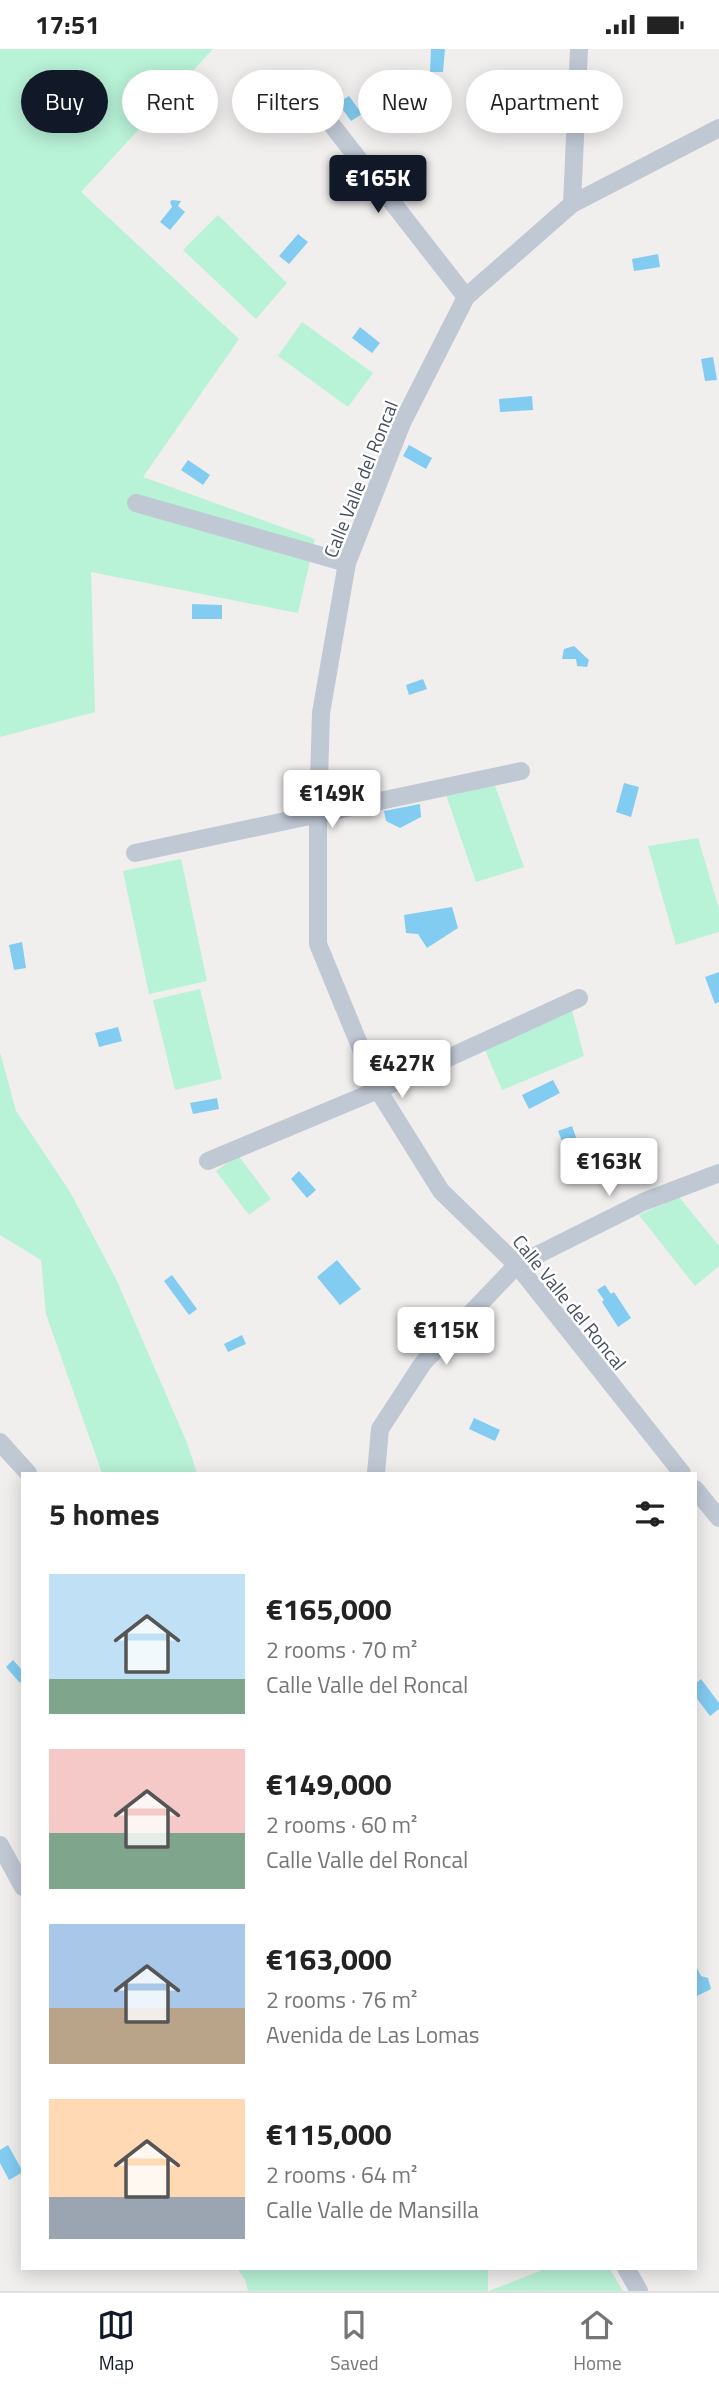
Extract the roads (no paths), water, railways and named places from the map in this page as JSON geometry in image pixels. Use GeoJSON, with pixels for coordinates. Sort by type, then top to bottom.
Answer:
{"type":"FeatureCollection","features":[{"type":"Feature","properties":{"kind":"street"},"geometry":{"type":"LineString","coordinates":[[572,204],[579,49]]}},
{"type":"Feature","properties":{"kind":"street","name":"Calle Valle del Roncal"},"geometry":{"type":"LineString","coordinates":[[681,1472],[517,1265],[441,1191],[378,1090],[318,944],[318,814],[321,713],[346,563],[402,423],[466,296],[572,204],[719,128]]}},
{"type":"Feature","properties":{"kind":"street"},"geometry":{"type":"LineString","coordinates":[[339,133],[466,296]]}},
{"type":"Feature","properties":{"kind":"street"},"geometry":{"type":"LineString","coordinates":[[136,503],[346,563]]}},
{"type":"Feature","properties":{"kind":"street"},"geometry":{"type":"LineString","coordinates":[[135,853],[521,771]]}},
{"type":"Feature","properties":{"kind":"street"},"geometry":{"type":"LineString","coordinates":[[208,1161],[378,1090],[579,998]]}},
{"type":"Feature","properties":{"kind":"street"},"geometry":{"type":"LineString","coordinates":[[376,1472],[380,1429],[423,1363],[517,1265],[643,1202],[719,1173]]}},
{"type":"Feature","properties":{"kind":"street"},"geometry":{"type":"LineString","coordinates":[[0,1441],[27,1472]]}},
{"type":"Feature","properties":{"kind":"street"},"geometry":{"type":"LineString","coordinates":[[697,1491],[719,1518]]}},
{"type":"Feature","properties":{"kind":"street"},"geometry":{"type":"LineString","coordinates":[[0,1845],[21,1883]]}},
{"type":"Feature","properties":{"kind":"street"},"geometry":{"type":"LineString","coordinates":[[627,2270],[639,2291]]}},
{"type":"Feature","properties":{"kind":"water"},"geometry":{"type":"Polygon","coordinates":[[[431,49],[445,49],[443,70],[430,70],[431,49]]]}},
{"type":"Feature","properties":{"kind":"water"},"geometry":{"type":"Polygon","coordinates":[[[349,96],[358,108],[358,117],[351,121],[344,111],[344,99],[349,96]]]}},
{"type":"Feature","properties":{"kind":"water"},"geometry":{"type":"Polygon","coordinates":[[[172,200],[181,201],[178,206],[185,212],[170,230],[160,222],[172,207],[172,200]]]}},
{"type":"Feature","properties":{"kind":"water"},"geometry":{"type":"Polygon","coordinates":[[[298,234],[308,242],[289,264],[279,256],[298,234]]]}},
{"type":"Feature","properties":{"kind":"water"},"geometry":{"type":"Polygon","coordinates":[[[658,254],[660,267],[634,271],[632,259],[658,254]]]}},
{"type":"Feature","properties":{"kind":"water"},"geometry":{"type":"Polygon","coordinates":[[[360,327],[380,343],[372,353],[352,338],[360,327]]]}},
{"type":"Feature","properties":{"kind":"water"},"geometry":{"type":"Polygon","coordinates":[[[713,357],[717,380],[705,381],[701,359],[713,357]]]}},
{"type":"Feature","properties":{"kind":"water"},"geometry":{"type":"Polygon","coordinates":[[[532,396],[533,410],[500,412],[499,399],[532,396]]]}},
{"type":"Feature","properties":{"kind":"water"},"geometry":{"type":"Polygon","coordinates":[[[409,445],[432,458],[426,469],[403,456],[409,445]]]}},
{"type":"Feature","properties":{"kind":"water"},"geometry":{"type":"Polygon","coordinates":[[[188,460],[210,475],[203,485],[181,470],[188,460]]]}},
{"type":"Feature","properties":{"kind":"water"},"geometry":{"type":"Polygon","coordinates":[[[192,604],[222,605],[222,619],[192,619],[192,604]]]}},
{"type":"Feature","properties":{"kind":"water"},"geometry":{"type":"Polygon","coordinates":[[[574,646],[589,660],[587,667],[577,666],[576,659],[562,659],[564,649],[574,646]]]}},
{"type":"Feature","properties":{"kind":"water"},"geometry":{"type":"Polygon","coordinates":[[[423,679],[427,689],[409,695],[406,685],[423,679]]]}},
{"type":"Feature","properties":{"kind":"water"},"geometry":{"type":"Polygon","coordinates":[[[624,783],[639,787],[631,817],[616,812],[624,783]]]}},
{"type":"Feature","properties":{"kind":"water"},"geometry":{"type":"Polygon","coordinates":[[[420,804],[421,817],[400,828],[386,821],[384,811],[420,804]]]}},
{"type":"Feature","properties":{"kind":"water"},"geometry":{"type":"Polygon","coordinates":[[[452,907],[458,928],[427,948],[418,934],[406,933],[404,915],[452,907]]]}},
{"type":"Feature","properties":{"kind":"water"},"geometry":{"type":"Polygon","coordinates":[[[22,942],[26,968],[14,970],[9,945],[22,942]]]}},
{"type":"Feature","properties":{"kind":"water"},"geometry":{"type":"Polygon","coordinates":[[[719,972],[719,1002],[715,1004],[705,977],[719,972]]]}},
{"type":"Feature","properties":{"kind":"water"},"geometry":{"type":"Polygon","coordinates":[[[118,1027],[122,1041],[99,1047],[95,1033],[118,1027]]]}},
{"type":"Feature","properties":{"kind":"water"},"geometry":{"type":"Polygon","coordinates":[[[553,1080],[560,1093],[529,1109],[522,1095],[553,1080]]]}},
{"type":"Feature","properties":{"kind":"water"},"geometry":{"type":"Polygon","coordinates":[[[217,1098],[219,1109],[193,1114],[190,1103],[217,1098]]]}},
{"type":"Feature","properties":{"kind":"water"},"geometry":{"type":"Polygon","coordinates":[[[572,1126],[582,1154],[569,1159],[558,1131],[572,1126]]]}},
{"type":"Feature","properties":{"kind":"water"},"geometry":{"type":"Polygon","coordinates":[[[299,1171],[316,1190],[307,1198],[291,1179],[299,1171]]]}},
{"type":"Feature","properties":{"kind":"water"},"geometry":{"type":"Polygon","coordinates":[[[337,1260],[361,1289],[340,1305],[317,1277],[337,1260]]]}},
{"type":"Feature","properties":{"kind":"water"},"geometry":{"type":"Polygon","coordinates":[[[172,1275],[197,1309],[189,1315],[164,1281],[172,1275]]]}},
{"type":"Feature","properties":{"kind":"water"},"geometry":{"type":"Polygon","coordinates":[[[605,1285],[611,1294],[614,1292],[631,1318],[618,1327],[597,1290],[605,1285]]]}},
{"type":"Feature","properties":{"kind":"water"},"geometry":{"type":"Polygon","coordinates":[[[242,1335],[246,1344],[228,1352],[224,1344],[242,1335]]]}},
{"type":"Feature","properties":{"kind":"water"},"geometry":{"type":"Polygon","coordinates":[[[474,1418],[500,1430],[495,1441],[469,1429],[474,1418]]]}},
{"type":"Feature","properties":{"kind":"water"},"geometry":{"type":"Polygon","coordinates":[[[13,1660],[21,1669],[20,1683],[6,1667],[13,1660]]]}},
{"type":"Feature","properties":{"kind":"water"},"geometry":{"type":"Polygon","coordinates":[[[701,1679],[719,1703],[719,1709],[710,1716],[697,1699],[697,1682],[701,1679]]]}},
{"type":"Feature","properties":{"kind":"water"},"geometry":{"type":"Polygon","coordinates":[[[697,1968],[701,1976],[708,1978],[711,1989],[697,1996],[697,1968]]]}},
{"type":"Feature","properties":{"kind":"water"},"geometry":{"type":"Polygon","coordinates":[[[8,2145],[21,2168],[21,2173],[9,2180],[0,2163],[0,2150],[8,2145]]]}}]}
